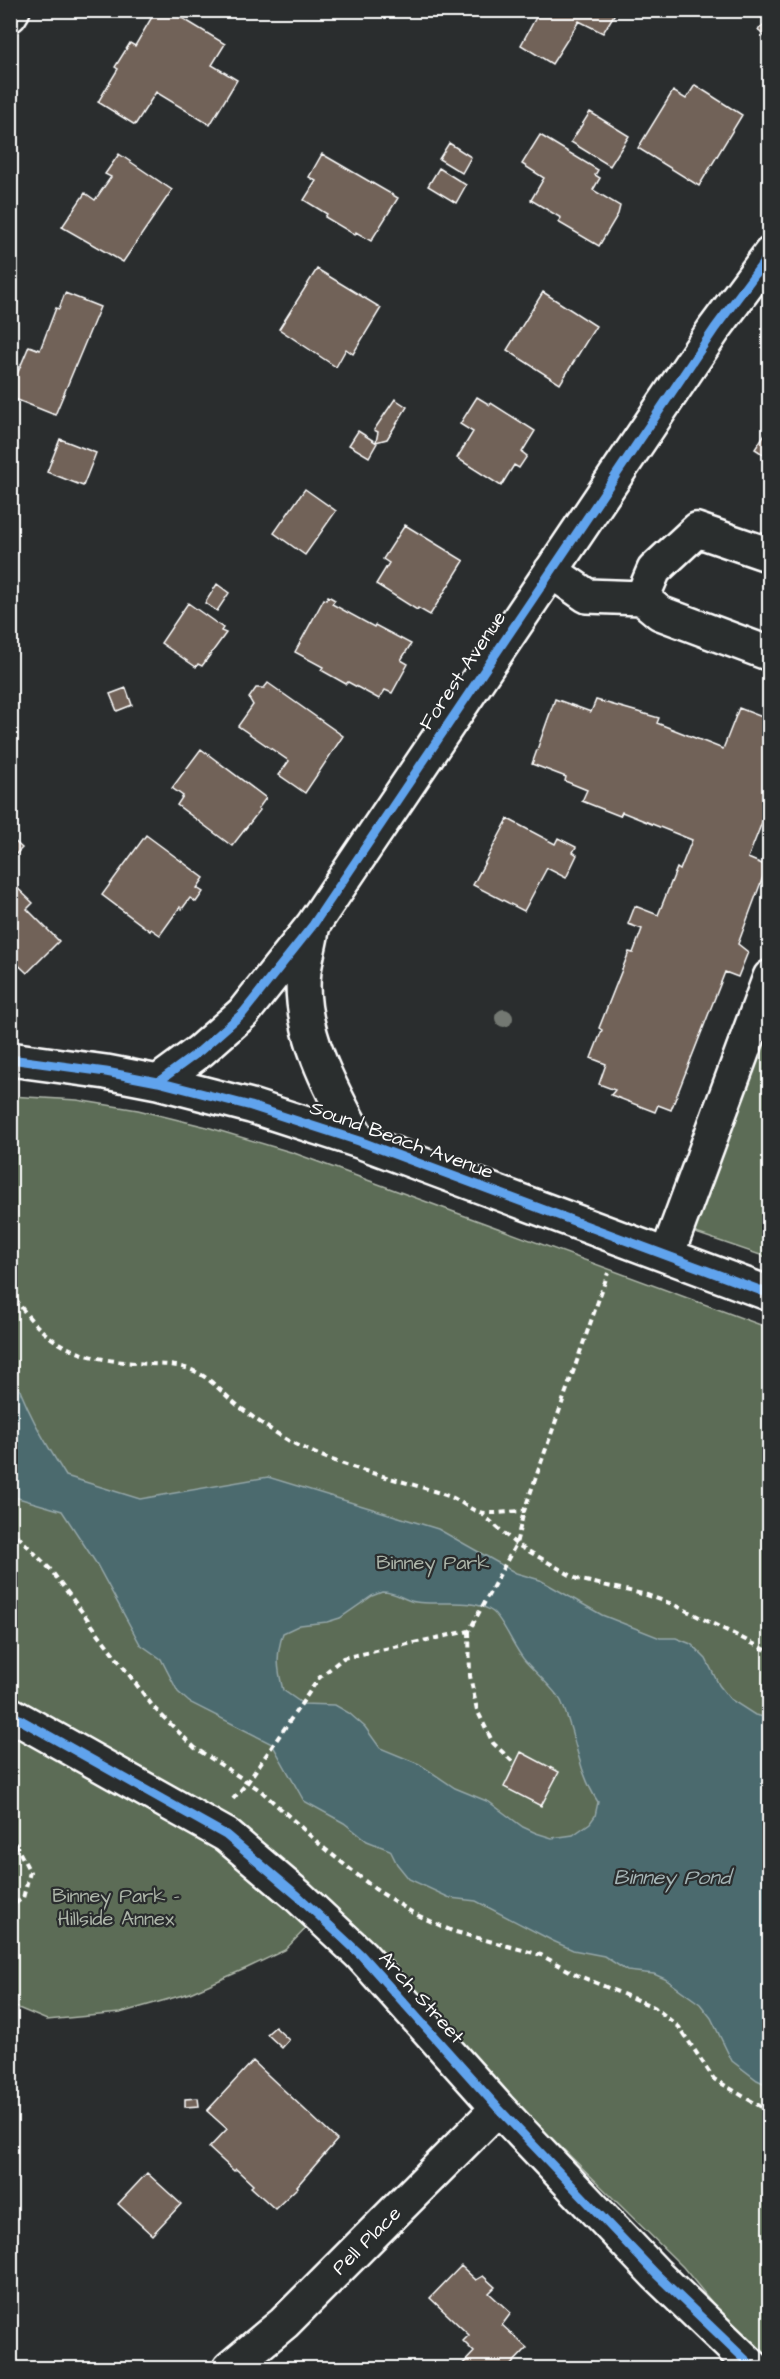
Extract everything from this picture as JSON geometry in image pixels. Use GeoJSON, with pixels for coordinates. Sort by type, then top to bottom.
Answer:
{"type":"FeatureCollection","features":[{"type":"Feature","properties":{"kind":"street"},"geometry":{"type":"LineString","coordinates":[[10,15],[13,10]]}},
{"type":"Feature","properties":{"kind":"street","name":"Forest Avenue"},"geometry":{"type":"LineString","coordinates":[[158,1082],[200,1051],[243,1013],[313,925],[715,328],[770,254]]}},
{"type":"Feature","properties":{"kind":"street"},"geometry":{"type":"LineString","coordinates":[[642,598],[654,570],[697,530],[770,555]]}},
{"type":"Feature","properties":{"kind":"street"},"geometry":{"type":"LineString","coordinates":[[550,571],[587,596],[642,598],[660,613],[770,654]]}},
{"type":"Feature","properties":{"kind":"street","name":"Forest Avenue"},"geometry":{"type":"LineString","coordinates":[[313,925],[304,972],[304,1002],[311,1034],[332,1091],[359,1141]]}},
{"type":"Feature","properties":{"kind":"street"},"geometry":{"type":"LineString","coordinates":[[667,1255],[770,977]]}},
{"type":"Feature","properties":{"kind":"street","name":"Sound Beach Avenue"},"geometry":{"type":"LineString","coordinates":[[10,1059],[82,1068],[158,1082],[252,1106],[359,1141],[770,1293]]}},
{"type":"Feature","properties":{"kind":"street","name":"Arch Street"},"geometry":{"type":"LineString","coordinates":[[10,1714],[226,1835],[298,1896],[361,1955],[498,2108],[656,2274],[754,2368]]}},
{"type":"Feature","properties":{"kind":"street","name":"Pell Place"},"geometry":{"type":"LineString","coordinates":[[230,2368],[284,2323],[498,2108]]}},
{"type":"Feature","properties":{"kind":"path"},"geometry":{"type":"LineString","coordinates":[[515,1764],[493,1743],[477,1710],[470,1676],[469,1631],[516,1544],[524,1511],[609,1269]]}},
{"type":"Feature","properties":{"kind":"path"},"geometry":{"type":"LineString","coordinates":[[10,1289],[41,1330],[70,1351],[86,1356],[176,1366],[194,1371],[210,1380],[231,1400],[262,1423],[312,1452],[375,1475],[451,1498],[479,1512],[516,1544],[577,1579],[647,1595],[675,1605],[770,1652]]}},
{"type":"Feature","properties":{"kind":"path"},"geometry":{"type":"LineString","coordinates":[[10,1302],[17,1301]]}},
{"type":"Feature","properties":{"kind":"path"},"geometry":{"type":"LineString","coordinates":[[479,1512],[524,1511]]}},
{"type":"Feature","properties":{"kind":"path"},"geometry":{"type":"LineString","coordinates":[[10,1528],[50,1569],[154,1708],[195,1748],[261,1790],[324,1849],[375,1888],[413,1913],[452,1931],[541,1955],[577,1975],[654,2007],[679,2027],[714,2079],[770,2112]]}},
{"type":"Feature","properties":{"kind":"path"},"geometry":{"type":"LineString","coordinates":[[229,1804],[247,1783],[319,1678],[343,1658],[469,1631]]}},
{"type":"Feature","properties":{"kind":"path"},"geometry":{"type":"LineString","coordinates":[[10,1834],[30,1872],[23,1898],[10,1907]]}},
{"type":"Feature","properties":{"kind":"green space"},"geometry":{"type":"Polygon","coordinates":[[[769,1020],[769,1258],[690,1231],[769,1020]]]}},
{"type":"Feature","properties":{"kind":"green space","name":"Binney Park"},"geometry":{"type":"Polygon","coordinates":[[[10,1096],[77,1100],[138,1110],[207,1127],[294,1153],[769,1328],[769,2361],[736,2332],[683,2267],[503,2090],[316,1895],[11,1702],[10,1096]]]}},
{"type":"Feature","properties":{"kind":"green space","name":"Binney Park - Hillside Annex"},"geometry":{"type":"Polygon","coordinates":[[[10,1728],[215,1843],[311,1923],[285,1950],[247,1968],[190,1993],[120,2013],[47,2020],[11,2005],[10,1728]]]}},
{"type":"Feature","properties":{"kind":"water","name":"Binney Pond"},"geometry":{"type":"Polygon","coordinates":[[[11,1365],[35,1422],[66,1476],[140,1499],[268,1477],[438,1529],[516,1573],[540,1580],[602,1615],[660,1638],[676,1638],[691,1644],[706,1659],[719,1685],[730,1699],[755,1715],[769,1718],[769,2086],[732,2061],[711,2018],[700,2004],[665,1979],[654,1974],[627,1971],[604,1956],[573,1950],[476,1901],[450,1898],[409,1879],[397,1864],[390,1850],[367,1841],[344,1823],[304,1801],[272,1744],[189,1702],[178,1692],[161,1659],[140,1644],[96,1563],[62,1511],[11,1496],[11,1365]],[[388,1592],[372,1596],[340,1618],[300,1625],[283,1633],[278,1661],[283,1690],[303,1704],[335,1705],[349,1713],[365,1727],[380,1748],[419,1764],[455,1788],[489,1802],[523,1827],[536,1833],[552,1838],[573,1835],[590,1823],[595,1816],[598,1802],[586,1779],[562,1703],[526,1662],[497,1616],[485,1607],[476,1605],[416,1602],[388,1592]]]}},
{"type":"Feature","properties":{"kind":"building"},"geometry":{"type":"Polygon","coordinates":[[[156,10],[169,10],[225,44],[212,65],[237,80],[210,125],[156,92],[135,125],[98,102],[118,69],[115,67],[130,43],[135,46],[156,10]]]}},
{"type":"Feature","properties":{"kind":"building"},"geometry":{"type":"Polygon","coordinates":[[[540,10],[617,10],[603,33],[579,21],[552,64],[521,45],[540,10]]]}},
{"type":"Feature","properties":{"kind":"building"},"geometry":{"type":"Polygon","coordinates":[[[770,19],[770,42],[758,30],[770,19]]]}},
{"type":"Feature","properties":{"kind":"building"},"geometry":{"type":"Polygon","coordinates":[[[695,85],[742,115],[699,186],[638,148],[673,91],[686,99],[695,85]]]}},
{"type":"Feature","properties":{"kind":"building"},"geometry":{"type":"Polygon","coordinates":[[[590,112],[629,136],[610,166],[571,142],[590,112]]]}},
{"type":"Feature","properties":{"kind":"building"},"geometry":{"type":"Polygon","coordinates":[[[540,135],[598,170],[595,175],[600,178],[593,190],[620,206],[618,214],[599,246],[558,222],[561,218],[531,200],[544,178],[522,164],[540,135]]]}},
{"type":"Feature","properties":{"kind":"building"},"geometry":{"type":"Polygon","coordinates":[[[449,143],[471,157],[462,173],[439,159],[449,143]]]}},
{"type":"Feature","properties":{"kind":"building"},"geometry":{"type":"Polygon","coordinates":[[[119,154],[172,190],[123,262],[62,227],[85,193],[95,200],[111,177],[105,174],[119,154]]]}},
{"type":"Feature","properties":{"kind":"building"},"geometry":{"type":"Polygon","coordinates":[[[322,154],[398,198],[371,241],[356,232],[355,235],[325,217],[327,214],[304,200],[316,181],[309,177],[322,154]]]}},
{"type":"Feature","properties":{"kind":"building"},"geometry":{"type":"Polygon","coordinates":[[[439,168],[466,185],[456,203],[428,186],[439,168]]]}},
{"type":"Feature","properties":{"kind":"building"},"geometry":{"type":"Polygon","coordinates":[[[317,269],[381,308],[353,354],[346,349],[336,367],[279,329],[317,269]]]}},
{"type":"Feature","properties":{"kind":"building"},"geometry":{"type":"Polygon","coordinates":[[[543,292],[596,326],[560,384],[507,350],[543,292]]]}},
{"type":"Feature","properties":{"kind":"building"},"geometry":{"type":"Polygon","coordinates":[[[65,293],[100,307],[55,415],[10,397],[10,391],[29,346],[40,350],[56,308],[59,309],[65,293]]]}},
{"type":"Feature","properties":{"kind":"building"},"geometry":{"type":"Polygon","coordinates":[[[477,397],[490,405],[491,403],[535,431],[522,452],[527,456],[519,468],[514,465],[501,486],[457,458],[473,432],[460,424],[477,397]]]}},
{"type":"Feature","properties":{"kind":"building"},"geometry":{"type":"Polygon","coordinates":[[[395,399],[407,407],[387,439],[376,442],[378,432],[374,430],[395,399]]]}},
{"type":"Feature","properties":{"kind":"building"},"geometry":{"type":"Polygon","coordinates":[[[770,426],[770,461],[755,449],[770,426]]]}},
{"type":"Feature","properties":{"kind":"building"},"geometry":{"type":"Polygon","coordinates":[[[358,431],[377,443],[369,457],[349,445],[358,431]]]}},
{"type":"Feature","properties":{"kind":"building"},"geometry":{"type":"Polygon","coordinates":[[[60,439],[96,453],[83,486],[47,472],[60,439]]]}},
{"type":"Feature","properties":{"kind":"building"},"geometry":{"type":"Polygon","coordinates":[[[305,489],[336,511],[305,555],[274,533],[305,489]]]}},
{"type":"Feature","properties":{"kind":"building"},"geometry":{"type":"Polygon","coordinates":[[[405,525],[464,561],[430,615],[418,608],[417,610],[376,584],[389,563],[383,559],[405,525]]]}},
{"type":"Feature","properties":{"kind":"building"},"geometry":{"type":"Polygon","coordinates":[[[217,584],[229,593],[217,611],[205,603],[217,584]]]}},
{"type":"Feature","properties":{"kind":"building"},"geometry":{"type":"Polygon","coordinates":[[[328,596],[335,600],[332,604],[411,644],[401,660],[408,664],[392,693],[385,690],[379,699],[348,682],[346,684],[321,670],[323,667],[295,652],[324,599],[326,600],[328,596]]]}},
{"type":"Feature","properties":{"kind":"building"},"geometry":{"type":"Polygon","coordinates":[[[188,603],[223,628],[221,631],[226,633],[202,666],[198,664],[196,667],[161,643],[188,603]]]}},
{"type":"Feature","properties":{"kind":"building"},"geometry":{"type":"Polygon","coordinates":[[[268,683],[343,736],[305,793],[279,775],[289,761],[238,726],[253,705],[249,698],[256,688],[264,688],[268,683]]]}},
{"type":"Feature","properties":{"kind":"building"},"geometry":{"type":"Polygon","coordinates":[[[126,688],[132,705],[117,711],[110,694],[126,688]]]}},
{"type":"Feature","properties":{"kind":"building"},"geometry":{"type":"Polygon","coordinates":[[[555,699],[591,712],[596,700],[659,718],[657,723],[723,749],[739,708],[770,720],[770,802],[748,858],[767,866],[738,944],[748,952],[738,977],[725,972],[671,1110],[658,1105],[655,1112],[611,1095],[615,1090],[599,1084],[606,1064],[591,1058],[602,1030],[599,1028],[629,952],[633,953],[642,929],[628,924],[635,906],[658,915],[677,868],[680,870],[692,840],[622,812],[620,816],[582,801],[587,790],[565,781],[566,777],[532,764],[555,699]]]}},
{"type":"Feature","properties":{"kind":"building"},"geometry":{"type":"Polygon","coordinates":[[[201,749],[266,798],[258,809],[260,810],[232,846],[177,805],[183,796],[172,788],[201,749]]]}},
{"type":"Feature","properties":{"kind":"building"},"geometry":{"type":"Polygon","coordinates":[[[508,819],[555,844],[558,838],[576,847],[573,852],[577,855],[566,878],[547,868],[524,911],[473,885],[508,819]]]}},
{"type":"Feature","properties":{"kind":"building"},"geometry":{"type":"Polygon","coordinates":[[[146,835],[204,878],[197,888],[203,892],[196,902],[190,898],[182,909],[180,907],[160,935],[151,929],[150,931],[102,895],[146,835]]]}},
{"type":"Feature","properties":{"kind":"building"},"geometry":{"type":"Polygon","coordinates":[[[10,837],[22,848],[10,860],[10,837]]]}},
{"type":"Feature","properties":{"kind":"building"},"geometry":{"type":"Polygon","coordinates":[[[10,881],[33,903],[27,909],[59,941],[27,973],[10,957],[10,881]]]}},
{"type":"Feature","properties":{"kind":"building"},"geometry":{"type":"Polygon","coordinates":[[[521,1752],[559,1772],[541,1806],[504,1787],[521,1752]]]}},
{"type":"Feature","properties":{"kind":"building"},"geometry":{"type":"Polygon","coordinates":[[[275,2027],[289,2040],[282,2048],[267,2034],[275,2027]]]}},
{"type":"Feature","properties":{"kind":"building"},"geometry":{"type":"Polygon","coordinates":[[[253,2061],[337,2140],[298,2187],[275,2209],[251,2187],[253,2185],[236,2169],[234,2171],[209,2148],[227,2129],[207,2111],[253,2061]]]}},
{"type":"Feature","properties":{"kind":"building"},"geometry":{"type":"Polygon","coordinates":[[[198,2098],[199,2106],[185,2107],[185,2099],[198,2098]]]}},
{"type":"Feature","properties":{"kind":"building"},"geometry":{"type":"Polygon","coordinates":[[[147,2173],[181,2204],[152,2235],[118,2204],[147,2173]]]}},
{"type":"Feature","properties":{"kind":"building"},"geometry":{"type":"Polygon","coordinates":[[[461,2266],[476,2280],[483,2276],[495,2287],[489,2293],[511,2313],[502,2325],[527,2348],[508,2368],[459,2368],[474,2352],[463,2341],[469,2335],[430,2298],[461,2266]]]}},
{"type":"Feature","properties":{"kind":"cycle path"},"geometry":{"type":"LineString","coordinates":[[158,1082],[200,1051],[243,1013],[313,925],[715,328],[770,254]]}},
{"type":"Feature","properties":{"kind":"cycle path"},"geometry":{"type":"LineString","coordinates":[[10,1059],[106,1072],[158,1082],[251,1106],[359,1141],[770,1294]]}},
{"type":"Feature","properties":{"kind":"cycle path"},"geometry":{"type":"LineString","coordinates":[[10,1714],[226,1835],[298,1896],[361,1955],[498,2108],[656,2274],[754,2368]]}}]}
